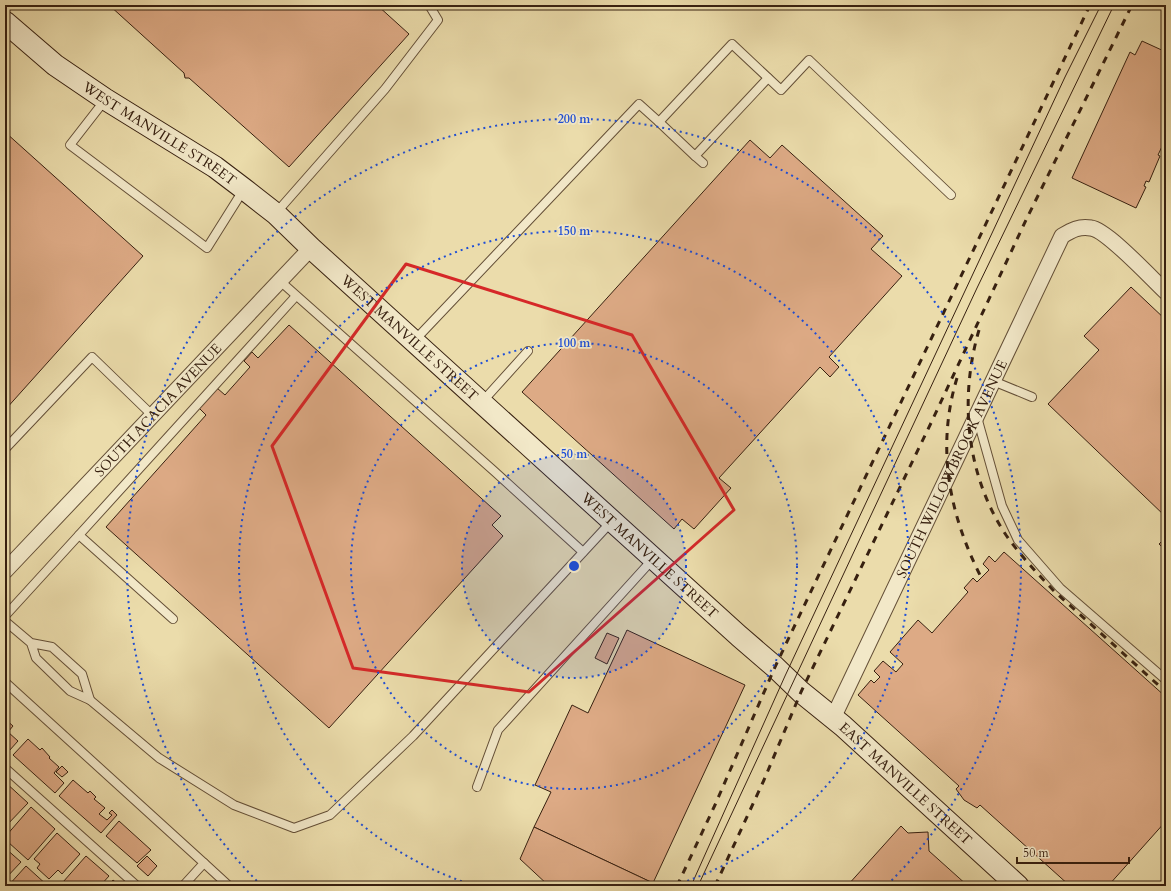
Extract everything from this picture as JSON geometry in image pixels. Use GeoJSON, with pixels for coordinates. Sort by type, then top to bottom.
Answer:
{"type":"FeatureCollection","features":[{"type":"Feature","properties":{"kind":"street","name":"WEST MANVILLE STREET"},"geometry":{"type":"LineString","coordinates":[[5,22],[55,65],[105,99],[215,167],[276,214],[414,342],[775,667],[792,684]]}},
{"type":"Feature","properties":{"kind":"street","name":"SOUTH WILLOWBROOK AVENUE"},"geometry":{"type":"LineString","coordinates":[[833,718],[1062,236],[1077,227],[1093,228],[1110,237],[1166,292]]}},
{"type":"Feature","properties":{"kind":"street","name":"SOUTH ACACIA AVENUE"},"geometry":{"type":"LineString","coordinates":[[5,571],[311,248]]}},
{"type":"Feature","properties":{"kind":"street","name":"EAST MANVILLE STREET"},"geometry":{"type":"LineString","coordinates":[[792,684],[833,718],[1018,886]]}},
{"type":"Feature","properties":{"kind":"lane"},"geometry":{"type":"LineString","coordinates":[[276,214],[385,89],[438,20],[429,5]]}},
{"type":"Feature","properties":{"kind":"lane"},"geometry":{"type":"LineString","coordinates":[[659,122],[732,44],[781,90],[809,60],[951,195]]}},
{"type":"Feature","properties":{"kind":"lane"},"geometry":{"type":"LineString","coordinates":[[695,156],[768,78]]}},
{"type":"Feature","properties":{"kind":"lane"},"geometry":{"type":"LineString","coordinates":[[105,99],[70,145],[207,248],[244,189]]}},
{"type":"Feature","properties":{"kind":"lane"},"geometry":{"type":"LineString","coordinates":[[414,342],[639,104],[703,163]]}},
{"type":"Feature","properties":{"kind":"lane"},"geometry":{"type":"LineString","coordinates":[[280,281],[583,552]]}},
{"type":"Feature","properties":{"kind":"lane"},"geometry":{"type":"LineString","coordinates":[[5,616],[296,296]]}},
{"type":"Feature","properties":{"kind":"lane"},"geometry":{"type":"LineString","coordinates":[[481,402],[528,351]]}},
{"type":"Feature","properties":{"kind":"lane"},"geometry":{"type":"LineString","coordinates":[[5,449],[92,357],[152,415]]}},
{"type":"Feature","properties":{"kind":"lane"},"geometry":{"type":"LineString","coordinates":[[993,381],[1032,397]]}},
{"type":"Feature","properties":{"kind":"lane"},"geometry":{"type":"LineString","coordinates":[[977,416],[1002,506],[1018,540],[1060,588],[1166,680]]}},
{"type":"Feature","properties":{"kind":"lane"},"geometry":{"type":"LineString","coordinates":[[5,621],[30,643],[36,658],[70,691],[90,700],[158,758],[234,804],[294,828],[330,815],[413,736],[612,521]]}},
{"type":"Feature","properties":{"kind":"lane"},"geometry":{"type":"LineString","coordinates":[[79,535],[173,619]]}},
{"type":"Feature","properties":{"kind":"lane"},"geometry":{"type":"LineString","coordinates":[[477,787],[498,730],[654,559]]}},
{"type":"Feature","properties":{"kind":"lane"},"geometry":{"type":"LineString","coordinates":[[30,643],[52,647],[82,674],[90,700]]}},
{"type":"Feature","properties":{"kind":"lane"},"geometry":{"type":"LineString","coordinates":[[5,682],[229,886]]}},
{"type":"Feature","properties":{"kind":"lane"},"geometry":{"type":"LineString","coordinates":[[5,768],[137,886]]}},
{"type":"Feature","properties":{"kind":"lane"},"geometry":{"type":"LineString","coordinates":[[183,886],[204,863]]}},
{"type":"Feature","properties":{"kind":"highlighted area"},"geometry":{"type":"Polygon","coordinates":[[[406,264],[632,335],[734,510],[529,692],[353,668],[272,446],[406,264]]]}},
{"type":"Feature","properties":{"kind":"building"},"geometry":{"type":"Polygon","coordinates":[[[109,5],[377,5],[409,34],[289,167],[189,78],[185,78],[184,73],[109,5]]]}},
{"type":"Feature","properties":{"kind":"building"},"geometry":{"type":"Polygon","coordinates":[[[1142,41],[1166,52],[1166,138],[1158,155],[1160,156],[1149,182],[1146,181],[1144,186],[1146,187],[1136,208],[1072,178],[1130,52],[1135,55],[1142,41]]]}},
{"type":"Feature","properties":{"kind":"building"},"geometry":{"type":"Polygon","coordinates":[[[5,132],[143,256],[5,410],[5,132]]]}},
{"type":"Feature","properties":{"kind":"building"},"geometry":{"type":"Polygon","coordinates":[[[750,140],[770,158],[782,145],[883,236],[871,249],[902,276],[829,357],[839,367],[830,377],[820,367],[719,478],[731,488],[694,529],[682,519],[674,529],[522,392],[750,140]]]}},
{"type":"Feature","properties":{"kind":"building"},"geometry":{"type":"Polygon","coordinates":[[[1131,287],[1166,320],[1166,517],[1048,404],[1099,350],[1084,336],[1131,287]]]}},
{"type":"Feature","properties":{"kind":"building"},"geometry":{"type":"Polygon","coordinates":[[[289,325],[501,516],[492,525],[503,536],[329,728],[106,527],[206,415],[199,408],[217,388],[225,395],[250,367],[244,361],[252,352],[258,358],[289,325]]]}},
{"type":"Feature","properties":{"kind":"building"},"geometry":{"type":"Polygon","coordinates":[[[1166,537],[1166,551],[1159,544],[1166,537]]]}},
{"type":"Feature","properties":{"kind":"building"},"geometry":{"type":"Polygon","coordinates":[[[1004,552],[1166,697],[1166,821],[1108,886],[1070,886],[980,805],[977,808],[964,800],[956,789],[959,786],[858,695],[871,680],[874,683],[880,677],[874,671],[883,661],[896,672],[903,664],[890,652],[918,620],[932,633],[968,592],[964,588],[973,578],[977,582],[989,570],[983,564],[989,556],[995,562],[1004,552]]]}},
{"type":"Feature","properties":{"kind":"building"},"geometry":{"type":"Polygon","coordinates":[[[627,630],[745,685],[653,883],[534,827],[551,792],[535,785],[572,705],[588,713],[627,630]]]}},
{"type":"Feature","properties":{"kind":"building"},"geometry":{"type":"Polygon","coordinates":[[[607,633],[619,638],[607,664],[595,658],[607,633]]]}},
{"type":"Feature","properties":{"kind":"building"},"geometry":{"type":"Polygon","coordinates":[[[5,719],[13,726],[8,732],[18,741],[9,751],[5,747],[5,719]]]}},
{"type":"Feature","properties":{"kind":"building"},"geometry":{"type":"Polygon","coordinates":[[[28,739],[40,750],[42,748],[50,757],[49,758],[59,767],[54,773],[64,783],[55,793],[13,755],[28,739]]]}},
{"type":"Feature","properties":{"kind":"building"},"geometry":{"type":"Polygon","coordinates":[[[62,766],[68,772],[62,777],[56,772],[62,766]]]}},
{"type":"Feature","properties":{"kind":"building"},"geometry":{"type":"Polygon","coordinates":[[[73,780],[88,793],[90,791],[96,797],[94,799],[105,808],[99,814],[107,820],[112,815],[109,813],[112,810],[117,815],[101,833],[59,796],[73,780]]]}},
{"type":"Feature","properties":{"kind":"building"},"geometry":{"type":"Polygon","coordinates":[[[5,782],[28,803],[5,827],[5,782]]]}},
{"type":"Feature","properties":{"kind":"building"},"geometry":{"type":"Polygon","coordinates":[[[31,807],[55,829],[28,860],[8,842],[6,844],[5,843],[5,837],[31,807]]]}},
{"type":"Feature","properties":{"kind":"building"},"geometry":{"type":"Polygon","coordinates":[[[119,821],[151,850],[137,863],[106,836],[119,821]]]}},
{"type":"Feature","properties":{"kind":"building"},"geometry":{"type":"Polygon","coordinates":[[[901,826],[908,833],[928,832],[929,851],[968,886],[847,886],[901,826]]]}},
{"type":"Feature","properties":{"kind":"building"},"geometry":{"type":"Polygon","coordinates":[[[534,827],[653,883],[652,886],[549,886],[520,859],[534,827]]]}},
{"type":"Feature","properties":{"kind":"building"},"geometry":{"type":"Polygon","coordinates":[[[57,833],[80,854],[62,874],[58,870],[49,879],[37,868],[40,864],[34,859],[57,833]]]}},
{"type":"Feature","properties":{"kind":"building"},"geometry":{"type":"Polygon","coordinates":[[[5,848],[21,862],[5,879],[5,848]]]}},
{"type":"Feature","properties":{"kind":"building"},"geometry":{"type":"Polygon","coordinates":[[[86,856],[109,876],[100,886],[68,886],[63,882],[86,856]]]}},
{"type":"Feature","properties":{"kind":"building"},"geometry":{"type":"Polygon","coordinates":[[[147,856],[157,866],[148,876],[137,866],[147,856]]]}},
{"type":"Feature","properties":{"kind":"building"},"geometry":{"type":"Polygon","coordinates":[[[26,866],[48,886],[8,886],[26,866]]]}},
{"type":"Feature","properties":{"kind":"building"},"geometry":{"type":"Polygon","coordinates":[[[113,880],[120,886],[108,886],[113,880]]]}},
{"type":"Feature","properties":{"kind":"tram line"},"geometry":{"type":"LineString","coordinates":[[691,886],[785,676],[1065,77],[1101,5]]}},
{"type":"Feature","properties":{"kind":"tram line"},"geometry":{"type":"LineString","coordinates":[[698,886],[977,288],[1114,5]]}},
{"type":"Feature","properties":{"kind":"railway"},"geometry":{"type":"LineString","coordinates":[[677,886],[715,805],[775,667],[1090,5]]}},
{"type":"Feature","properties":{"kind":"railway"},"geometry":{"type":"LineString","coordinates":[[715,886],[764,780],[801,692],[931,423],[1026,220],[1132,5]]}},
{"type":"Feature","properties":{"kind":"railway"},"geometry":{"type":"LineString","coordinates":[[979,330],[969,382],[968,409],[970,436],[982,487],[993,512],[1011,542],[1054,591],[1166,692]]}},
{"type":"Feature","properties":{"kind":"railway"},"geometry":{"type":"LineString","coordinates":[[957,378],[947,429],[949,479],[960,528],[980,575]]}}]}
